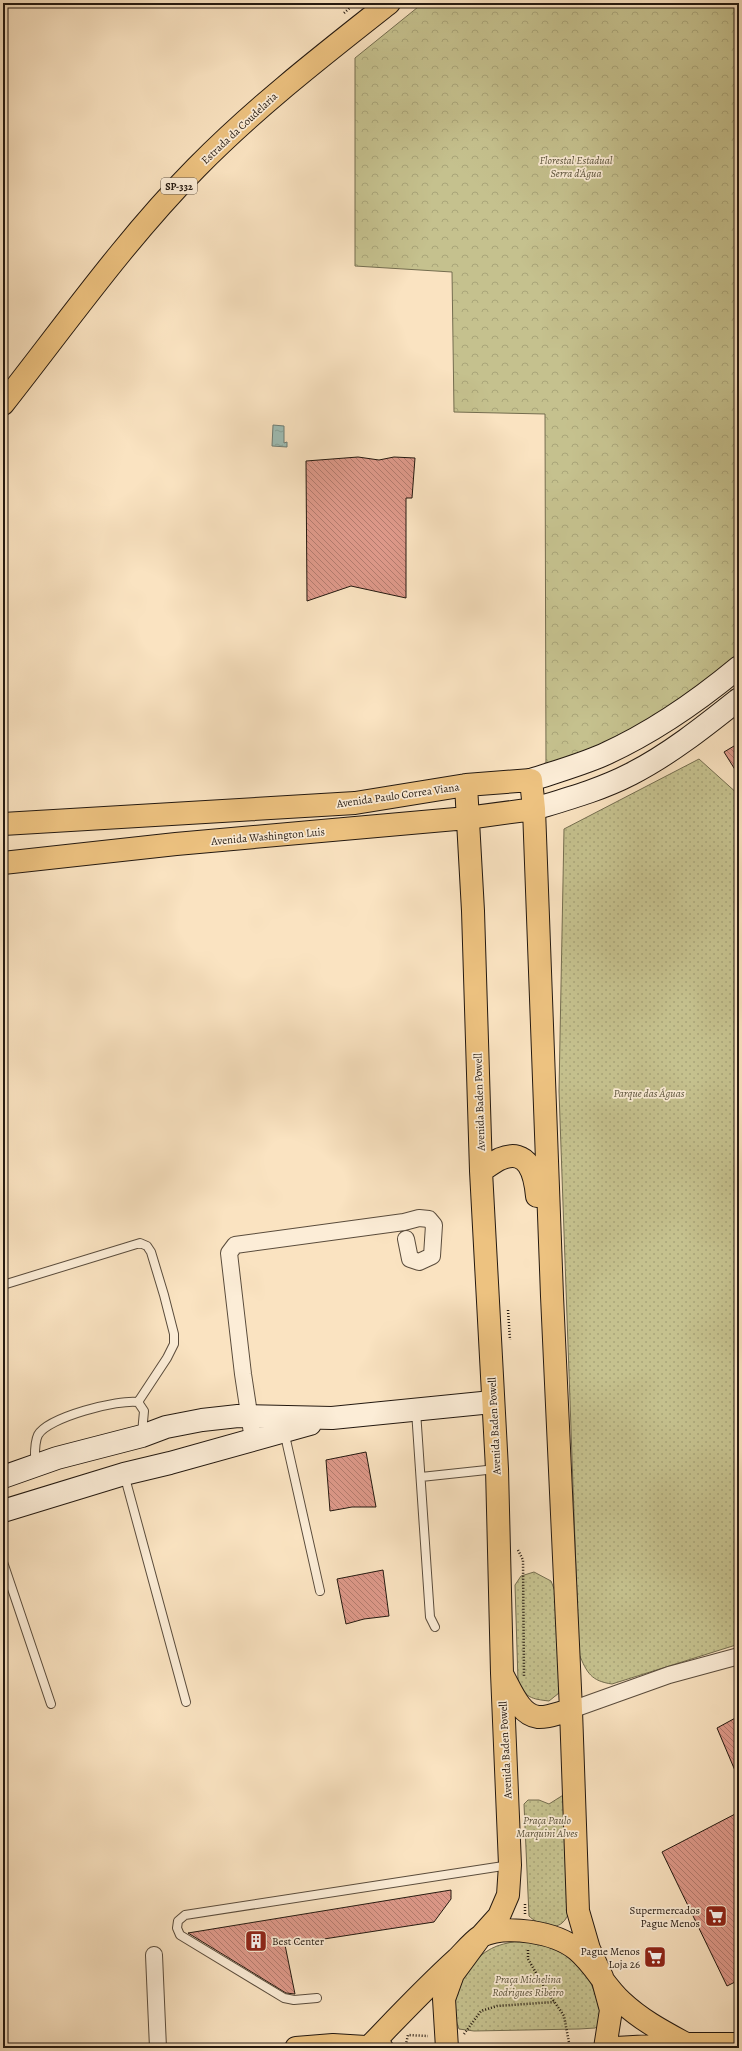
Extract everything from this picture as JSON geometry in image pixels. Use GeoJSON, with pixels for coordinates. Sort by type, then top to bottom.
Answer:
{"type":"FeatureCollection","features":[{"type":"Feature","properties":{"kind":"main road","name":"Estrada da Coudelaria"},"geometry":{"type":"LineString","coordinates":[[3,404],[150,218],[197,167],[254,113],[389,3]]}},
{"type":"Feature","properties":{"kind":"main road","name":"Avenida Paulo Correa Viana"},"geometry":{"type":"LineString","coordinates":[[3,824],[355,803],[466,785],[531,780]]}},
{"type":"Feature","properties":{"kind":"main road"},"geometry":{"type":"LineString","coordinates":[[531,780],[534,809],[552,1296],[571,1710],[578,1911],[589,1949],[602,1977],[611,2010],[605,2048]]}},
{"type":"Feature","properties":{"kind":"main road","name":"Avenida Baden Powell"},"geometry":{"type":"LineString","coordinates":[[446,2042],[444,1998],[454,1974],[481,1936],[499,1916],[508,1895],[510,1865],[502,1673],[497,1469],[492,1402],[481,1171],[474,911],[466,785]]}},
{"type":"Feature","properties":{"kind":"main road","name":"Avenida Washington Luis"},"geometry":{"type":"LineString","coordinates":[[3,863],[176,844],[467,818],[534,809]]}},
{"type":"Feature","properties":{"kind":"main road"},"geometry":{"type":"LineString","coordinates":[[481,1171],[501,1159],[509,1157],[525,1161],[532,1167],[536,1178],[541,1251],[552,1296]]}},
{"type":"Feature","properties":{"kind":"main road"},"geometry":{"type":"LineString","coordinates":[[502,1673],[516,1698],[529,1715],[539,1717],[571,1710]]}},
{"type":"Feature","properties":{"kind":"main road"},"geometry":{"type":"LineString","coordinates":[[296,2048],[333,2045],[376,2047],[416,1997],[481,1936],[503,1931],[545,1933],[560,1939],[575,1948],[589,1960],[622,2002],[648,2022],[686,2044]]}},
{"type":"Feature","properties":{"kind":"main road"},"geometry":{"type":"LineString","coordinates":[[616,2048],[686,2044],[739,2044]]}},
{"type":"Feature","properties":{"kind":"street","name":"Avenida Paulo Correa Viana"},"geometry":{"type":"LineString","coordinates":[[531,780],[602,756],[626,744],[667,720],[739,667]]}},
{"type":"Feature","properties":{"kind":"street"},"geometry":{"type":"LineString","coordinates":[[534,809],[594,790],[631,774],[669,751],[739,699]]}},
{"type":"Feature","properties":{"kind":"street"},"geometry":{"type":"LineString","coordinates":[[253,1440],[243,1374],[229,1264],[229,1253],[235,1246],[404,1222],[419,1218],[429,1219],[434,1225],[432,1256],[420,1262],[410,1259],[406,1239]]}},
{"type":"Feature","properties":{"kind":"street"},"geometry":{"type":"LineString","coordinates":[[3,1477],[57,1458],[142,1436],[166,1427],[202,1420],[250,1416],[282,1424],[492,1402]]}},
{"type":"Feature","properties":{"kind":"street"},"geometry":{"type":"LineString","coordinates":[[3,1511],[124,1474],[170,1464],[253,1440],[282,1424]]}},
{"type":"Feature","properties":{"kind":"street"},"geometry":{"type":"LineString","coordinates":[[142,1436],[197,1429],[204,1432],[206,1436],[205,1442],[197,1451],[170,1464]]}},
{"type":"Feature","properties":{"kind":"street"},"geometry":{"type":"LineString","coordinates":[[571,1710],[669,1675],[739,1656]]}},
{"type":"Feature","properties":{"kind":"street"},"geometry":{"type":"LineString","coordinates":[[154,1955],[158,2048]]}},
{"type":"Feature","properties":{"kind":"lane"},"geometry":{"type":"LineString","coordinates":[[3,1285],[140,1243],[147,1246],[164,1295],[174,1334],[174,1344],[167,1358],[138,1402]]}},
{"type":"Feature","properties":{"kind":"lane"},"geometry":{"type":"LineString","coordinates":[[34,1466],[38,1434],[49,1424],[74,1414],[129,1400],[138,1402],[144,1411],[142,1436]]}},
{"type":"Feature","properties":{"kind":"lane"},"geometry":{"type":"LineString","coordinates":[[415,1409],[430,1617],[435,1627]]}},
{"type":"Feature","properties":{"kind":"lane"},"geometry":{"type":"LineString","coordinates":[[282,1424],[320,1591]]}},
{"type":"Feature","properties":{"kind":"lane"},"geometry":{"type":"LineString","coordinates":[[421,1477],[497,1469]]}},
{"type":"Feature","properties":{"kind":"lane"},"geometry":{"type":"LineString","coordinates":[[124,1474],[186,1702]]}},
{"type":"Feature","properties":{"kind":"lane"},"geometry":{"type":"LineString","coordinates":[[3,1562],[51,1704]]}},
{"type":"Feature","properties":{"kind":"lane"},"geometry":{"type":"LineString","coordinates":[[317,1998],[294,2000],[284,1998],[180,1935],[177,1928],[178,1921],[185,1915],[510,1865]]}},
{"type":"Feature","properties":{"kind":"path"},"geometry":{"type":"LineString","coordinates":[[405,2048],[408,2035],[446,2042],[463,2036],[481,2011],[497,2006],[554,2002]]}},
{"type":"Feature","properties":{"kind":"green space","name":"Florestal Estadual Serra d'Água"},"geometry":{"type":"Polygon","coordinates":[[[423,3],[739,3],[739,657],[633,731],[546,767],[545,414],[454,412],[452,272],[355,266],[355,58],[423,3]]]}},
{"type":"Feature","properties":{"kind":"green space","name":"Parque das Águas"},"geometry":{"type":"Polygon","coordinates":[[[699,759],[739,795],[739,1644],[612,1684],[599,1681],[594,1678],[587,1671],[579,1654],[559,1091],[564,829],[699,759]]]}},
{"type":"Feature","properties":{"kind":"green space"},"geometry":{"type":"Polygon","coordinates":[[[534,1572],[551,1581],[558,1599],[561,1681],[559,1693],[549,1701],[530,1697],[523,1691],[518,1681],[515,1585],[521,1576],[534,1572]]]}},
{"type":"Feature","properties":{"kind":"green space","name":"Praça Paulo Marquini Alves"},"geometry":{"type":"Polygon","coordinates":[[[568,1792],[570,1912],[562,1923],[549,1926],[536,1921],[529,1916],[524,1804],[528,1800],[539,1800],[549,1804],[568,1792]]]}},
{"type":"Feature","properties":{"kind":"green space","name":"Praça Michelina Rodrigues Ribeiro"},"geometry":{"type":"Polygon","coordinates":[[[524,1939],[539,1941],[576,1960],[590,1981],[599,2003],[601,2025],[595,2028],[579,2029],[474,2031],[459,2029],[455,2005],[457,1993],[468,1970],[476,1960],[486,1952],[497,1946],[524,1939]]]}},
{"type":"Feature","properties":{"kind":"water"},"geometry":{"type":"Polygon","coordinates":[[[273,425],[284,426],[284,443],[287,442],[287,447],[272,446],[273,425]]]}},
{"type":"Feature","properties":{"kind":"building"},"geometry":{"type":"Polygon","coordinates":[[[358,457],[379,460],[394,457],[415,458],[412,498],[406,498],[406,598],[351,586],[307,601],[306,461],[358,457]]]}},
{"type":"Feature","properties":{"kind":"building"},"geometry":{"type":"Polygon","coordinates":[[[739,743],[739,776],[724,752],[739,743]]]}},
{"type":"Feature","properties":{"kind":"building"},"geometry":{"type":"Polygon","coordinates":[[[366,1452],[376,1507],[352,1507],[330,1511],[326,1460],[366,1452]]]}},
{"type":"Feature","properties":{"kind":"building"},"geometry":{"type":"Polygon","coordinates":[[[383,1570],[389,1616],[364,1619],[346,1624],[337,1579],[383,1570]]]}},
{"type":"Feature","properties":{"kind":"building"},"geometry":{"type":"Polygon","coordinates":[[[739,1716],[739,1780],[717,1728],[739,1716]]]}},
{"type":"Feature","properties":{"kind":"building","name":"Supermercados Pague Menos"},"geometry":{"type":"Polygon","coordinates":[[[739,1812],[739,1980],[727,1986],[662,1852],[739,1812]]]}},
{"type":"Feature","properties":{"kind":"building","name":"Best Center"},"geometry":{"type":"Polygon","coordinates":[[[451,1890],[451,1899],[434,1922],[285,1945],[295,1994],[286,1993],[188,1933],[451,1890]]]}},
{"type":"Feature","properties":{"kind":"place","name":"Supermercados Pague Menos"},"geometry":{"type":"Point","coordinates":[716,1916]}},
{"type":"Feature","properties":{"kind":"place","name":"Best Center"},"geometry":{"type":"Point","coordinates":[256,1941]}},
{"type":"Feature","properties":{"kind":"place","name":"Pague Menos Loja 26"},"geometry":{"type":"Point","coordinates":[655,1957]}}]}
